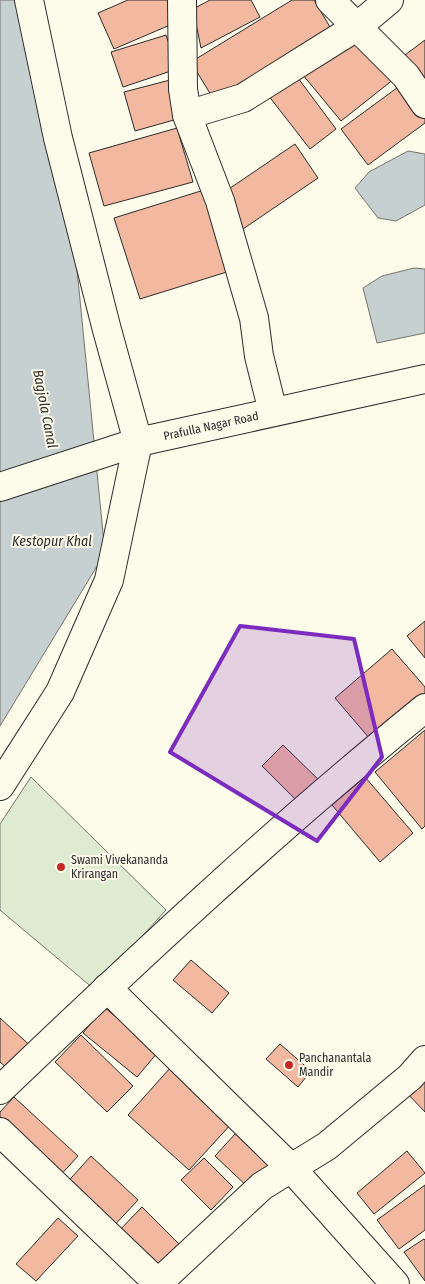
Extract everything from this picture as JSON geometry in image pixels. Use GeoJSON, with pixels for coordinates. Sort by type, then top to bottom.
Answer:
{"type":"FeatureCollection","features":[{"type":"Feature","properties":{"kind":"street"},"geometry":{"type":"LineString","coordinates":[[0,786],[60,692],[108,580],[138,442],[58,138],[28,0]]}},
{"type":"Feature","properties":{"kind":"street"},"geometry":{"type":"LineString","coordinates":[[182,0],[183,89],[187,115],[220,201],[251,309],[259,356],[273,412]]}},
{"type":"Feature","properties":{"kind":"street"},"geometry":{"type":"LineString","coordinates":[[330,0],[406,76],[425,104]]}},
{"type":"Feature","properties":{"kind":"street"},"geometry":{"type":"LineString","coordinates":[[187,115],[243,98],[358,26],[389,0]]}},
{"type":"Feature","properties":{"kind":"street","name":"Prafulla Nagar Road"},"geometry":{"type":"LineString","coordinates":[[0,487],[138,442],[425,379]]}},
{"type":"Feature","properties":{"kind":"street"},"geometry":{"type":"LineString","coordinates":[[0,1090],[106,988],[342,776],[425,708]]}},
{"type":"Feature","properties":{"kind":"street"},"geometry":{"type":"LineString","coordinates":[[106,988],[292,1168],[395,1284]]}},
{"type":"Feature","properties":{"kind":"street"},"geometry":{"type":"LineString","coordinates":[[0,1132],[158,1284],[262,1186],[327,1146],[410,1077],[425,1060]]}},
{"type":"Feature","properties":{"kind":"highlighted area"},"geometry":{"type":"Polygon","coordinates":[[[240,626],[354,639],[382,757],[317,841],[170,752],[240,626]]]}},
{"type":"Feature","properties":{"kind":"green space","name":"Swami Vivekananda Krirangan"},"geometry":{"type":"Polygon","coordinates":[[[31,777],[166,910],[94,989],[0,910],[0,824],[31,777]]]}},
{"type":"Feature","properties":{"kind":"water","name":"Kestopur Khal"},"geometry":{"type":"Polygon","coordinates":[[[0,0],[28,0],[74,239],[105,553],[0,726],[0,0]]]}},
{"type":"Feature","properties":{"kind":"water"},"geometry":{"type":"Polygon","coordinates":[[[408,151],[425,154],[425,205],[396,221],[378,218],[355,188],[369,172],[408,151]]]}},
{"type":"Feature","properties":{"kind":"water"},"geometry":{"type":"Polygon","coordinates":[[[414,268],[425,269],[425,333],[377,343],[363,288],[382,276],[414,268]]]}},
{"type":"Feature","properties":{"kind":"building"},"geometry":{"type":"Polygon","coordinates":[[[128,0],[168,0],[177,22],[114,49],[98,13],[128,0]]]}},
{"type":"Feature","properties":{"kind":"building"},"geometry":{"type":"Polygon","coordinates":[[[210,0],[251,0],[260,17],[201,48],[193,9],[210,0]]]}},
{"type":"Feature","properties":{"kind":"building"},"geometry":{"type":"Polygon","coordinates":[[[292,0],[314,0],[330,27],[214,100],[191,62],[292,0]]]}},
{"type":"Feature","properties":{"kind":"building"},"geometry":{"type":"Polygon","coordinates":[[[357,32],[394,79],[341,121],[303,75],[357,32]]]}},
{"type":"Feature","properties":{"kind":"building"},"geometry":{"type":"Polygon","coordinates":[[[166,35],[177,69],[123,87],[111,52],[166,35]]]}},
{"type":"Feature","properties":{"kind":"building"},"geometry":{"type":"Polygon","coordinates":[[[425,40],[425,82],[401,58],[425,40]]]}},
{"type":"Feature","properties":{"kind":"building"},"geometry":{"type":"Polygon","coordinates":[[[295,74],[336,129],[310,149],[268,95],[295,74]]]}},
{"type":"Feature","properties":{"kind":"building"},"geometry":{"type":"Polygon","coordinates":[[[170,80],[181,118],[135,131],[124,92],[170,80]]]}},
{"type":"Feature","properties":{"kind":"building"},"geometry":{"type":"Polygon","coordinates":[[[405,82],[425,109],[425,123],[368,165],[341,129],[405,82]]]}},
{"type":"Feature","properties":{"kind":"building"},"geometry":{"type":"Polygon","coordinates":[[[177,128],[193,182],[104,206],[89,153],[177,128]]]}},
{"type":"Feature","properties":{"kind":"building"},"geometry":{"type":"Polygon","coordinates":[[[295,144],[318,178],[243,229],[220,195],[295,144]]]}},
{"type":"Feature","properties":{"kind":"building"},"geometry":{"type":"Polygon","coordinates":[[[204,190],[230,271],[140,299],[114,218],[204,190]]]}},
{"type":"Feature","properties":{"kind":"building"},"geometry":{"type":"Polygon","coordinates":[[[425,621],[425,658],[407,636],[425,621]]]}},
{"type":"Feature","properties":{"kind":"building"},"geometry":{"type":"Polygon","coordinates":[[[392,649],[425,687],[425,703],[375,745],[335,698],[392,649]]]}},
{"type":"Feature","properties":{"kind":"building"},"geometry":{"type":"Polygon","coordinates":[[[425,730],[425,826],[422,829],[375,772],[425,730]]]}},
{"type":"Feature","properties":{"kind":"building"},"geometry":{"type":"Polygon","coordinates":[[[283,745],[325,786],[304,808],[262,766],[283,745]]]}},
{"type":"Feature","properties":{"kind":"building"},"geometry":{"type":"Polygon","coordinates":[[[365,777],[413,833],[380,862],[332,805],[365,777]]]}},
{"type":"Feature","properties":{"kind":"building"},"geometry":{"type":"Polygon","coordinates":[[[191,960],[229,993],[212,1013],[173,980],[191,960]]]}},
{"type":"Feature","properties":{"kind":"building"},"geometry":{"type":"Polygon","coordinates":[[[104,1007],[158,1052],[137,1077],[83,1033],[104,1007]]]}},
{"type":"Feature","properties":{"kind":"building"},"geometry":{"type":"Polygon","coordinates":[[[0,1018],[36,1051],[14,1074],[0,1062],[0,1018]]]}},
{"type":"Feature","properties":{"kind":"building"},"geometry":{"type":"Polygon","coordinates":[[[81,1035],[133,1086],[107,1112],[55,1062],[81,1035]]]}},
{"type":"Feature","properties":{"kind":"building","name":"Panchanantala Mandir"},"geometry":{"type":"Polygon","coordinates":[[[280,1044],[311,1071],[298,1087],[266,1059],[280,1044]]]}},
{"type":"Feature","properties":{"kind":"building"},"geometry":{"type":"Polygon","coordinates":[[[171,1067],[233,1122],[189,1170],[128,1115],[171,1067]]]}},
{"type":"Feature","properties":{"kind":"building"},"geometry":{"type":"Polygon","coordinates":[[[425,1074],[425,1112],[406,1092],[425,1074]]]}},
{"type":"Feature","properties":{"kind":"building"},"geometry":{"type":"Polygon","coordinates":[[[14,1097],[78,1156],[57,1179],[0,1127],[0,1112],[14,1097]]]}},
{"type":"Feature","properties":{"kind":"building"},"geometry":{"type":"Polygon","coordinates":[[[236,1133],[272,1167],[250,1189],[215,1156],[236,1133]]]}},
{"type":"Feature","properties":{"kind":"building"},"geometry":{"type":"Polygon","coordinates":[[[407,1151],[425,1173],[374,1214],[357,1193],[407,1151]]]}},
{"type":"Feature","properties":{"kind":"building"},"geometry":{"type":"Polygon","coordinates":[[[91,1156],[138,1200],[109,1231],[63,1187],[91,1156]]]}},
{"type":"Feature","properties":{"kind":"building"},"geometry":{"type":"Polygon","coordinates":[[[204,1158],[233,1187],[211,1210],[181,1180],[204,1158]]]}},
{"type":"Feature","properties":{"kind":"building"},"geometry":{"type":"Polygon","coordinates":[[[425,1185],[425,1230],[399,1249],[377,1220],[425,1185]]]}},
{"type":"Feature","properties":{"kind":"building"},"geometry":{"type":"Polygon","coordinates":[[[142,1207],[184,1249],[156,1277],[114,1236],[142,1207]]]}},
{"type":"Feature","properties":{"kind":"building"},"geometry":{"type":"Polygon","coordinates":[[[58,1218],[78,1236],[36,1281],[16,1264],[58,1218]]]}},
{"type":"Feature","properties":{"kind":"building"},"geometry":{"type":"Polygon","coordinates":[[[425,1240],[425,1281],[404,1252],[425,1240]]]}},
{"type":"Feature","properties":{"kind":"place","name":"Swami Vivekananda Krirangan"},"geometry":{"type":"Point","coordinates":[61,867]}},
{"type":"Feature","properties":{"kind":"place","name":"Panchanantala Mandir"},"geometry":{"type":"Point","coordinates":[289,1065]}},
{"type":"Feature","properties":{"kind":"water label","name":"Bagjola Canal"},"geometry":{"type":"Point","coordinates":[45,409]}}]}
